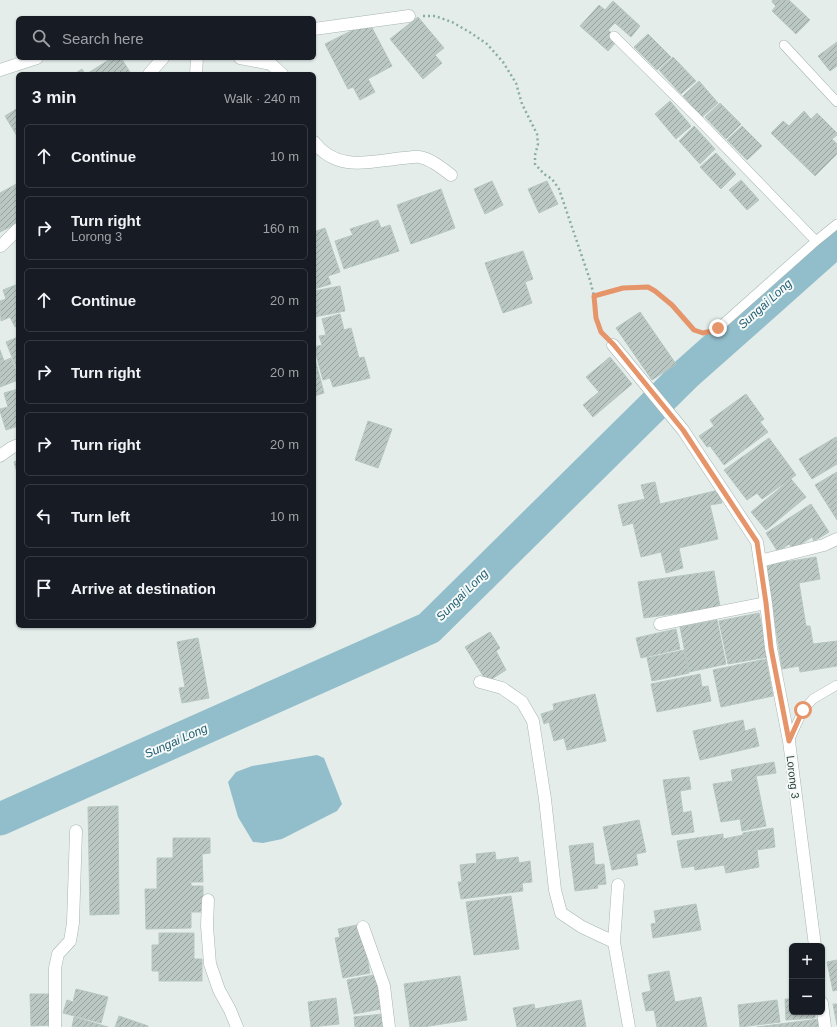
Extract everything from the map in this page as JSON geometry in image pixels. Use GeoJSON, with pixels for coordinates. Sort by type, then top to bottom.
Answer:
{"type":"FeatureCollection","features":[{"type":"Feature","properties":{"kind":"street"},"geometry":{"type":"LineString","coordinates":[[316,29],[409,16]]}},
{"type":"Feature","properties":{"kind":"street"},"geometry":{"type":"LineString","coordinates":[[0,70],[31,60]]}},
{"type":"Feature","properties":{"kind":"street"},"geometry":{"type":"LineString","coordinates":[[152,72],[162,60]]}},
{"type":"Feature","properties":{"kind":"street"},"geometry":{"type":"LineString","coordinates":[[196,72],[197,60]]}},
{"type":"Feature","properties":{"kind":"street"},"geometry":{"type":"LineString","coordinates":[[253,60],[271,64],[280,72]]}},
{"type":"Feature","properties":{"kind":"street"},"geometry":{"type":"LineString","coordinates":[[316,145],[330,157],[352,163],[419,157],[434,163],[451,175]]}},
{"type":"Feature","properties":{"kind":"street"},"geometry":{"type":"LineString","coordinates":[[0,246],[16,231]]}},
{"type":"Feature","properties":{"kind":"street","name":"Lorong 3"},"geometry":{"type":"LineString","coordinates":[[614,345],[683,430],[757,542],[771,648],[789,741],[815,943]]}},
{"type":"Feature","properties":{"kind":"street"},"geometry":{"type":"LineString","coordinates":[[0,456],[16,446]]}},
{"type":"Feature","properties":{"kind":"street"},"geometry":{"type":"LineString","coordinates":[[760,561],[824,545],[837,539]]}},
{"type":"Feature","properties":{"kind":"street"},"geometry":{"type":"LineString","coordinates":[[660,624],[766,603]]}},
{"type":"Feature","properties":{"kind":"street"},"geometry":{"type":"LineString","coordinates":[[480,682],[502,688],[522,702],[533,721],[545,799],[554,890],[561,913],[582,927],[614,942]]}},
{"type":"Feature","properties":{"kind":"street"},"geometry":{"type":"LineString","coordinates":[[55,1027],[55,968],[58,954],[70,941],[73,923],[76,830]]}},
{"type":"Feature","properties":{"kind":"street"},"geometry":{"type":"LineString","coordinates":[[618,885],[614,942],[630,1027]]}},
{"type":"Feature","properties":{"kind":"street"},"geometry":{"type":"LineString","coordinates":[[208,900],[207,926],[210,964],[219,990],[237,1027]]}},
{"type":"Feature","properties":{"kind":"street"},"geometry":{"type":"LineString","coordinates":[[363,927],[384,986],[389,1027]]}},
{"type":"Feature","properties":{"kind":"street"},"geometry":{"type":"LineString","coordinates":[[824,1015],[825,1027]]}},
{"type":"Feature","properties":{"kind":"lane"},"geometry":{"type":"LineString","coordinates":[[614,36],[695,116],[816,241]]}},
{"type":"Feature","properties":{"kind":"lane"},"geometry":{"type":"LineString","coordinates":[[784,45],[837,102]]}},
{"type":"Feature","properties":{"kind":"lane"},"geometry":{"type":"LineString","coordinates":[[715,329],[837,224]]}},
{"type":"Feature","properties":{"kind":"lane"},"geometry":{"type":"LineString","coordinates":[[789,741],[803,710],[813,699],[837,685]]}},
{"type":"Feature","properties":{"kind":"path"},"geometry":{"type":"LineString","coordinates":[[409,16],[435,16],[452,22],[487,44],[503,62],[516,83],[522,104],[538,134],[535,164],[544,174],[552,179],[559,189],[594,296],[596,318],[601,332],[614,345]]}},
{"type":"Feature","properties":{"kind":"path"},"geometry":{"type":"LineString","coordinates":[[594,296],[623,288],[648,287],[672,305],[694,330],[703,333],[715,329]]}},
{"type":"Feature","properties":{"kind":"water"},"geometry":{"type":"Polygon","coordinates":[[[317,755],[324,758],[342,804],[337,811],[282,839],[263,843],[253,842],[238,817],[228,782],[236,772],[252,766],[317,755]]]}},
{"type":"Feature","properties":{"kind":"building"},"geometry":{"type":"Polygon","coordinates":[[[773,0],[789,0],[810,20],[796,34],[772,11],[776,6],[772,2],[773,0]]]}},
{"type":"Feature","properties":{"kind":"building"},"geometry":{"type":"Polygon","coordinates":[[[613,1],[640,26],[631,37],[615,23],[608,30],[619,39],[608,51],[580,26],[599,5],[605,10],[613,1]]]}},
{"type":"Feature","properties":{"kind":"building"},"geometry":{"type":"Polygon","coordinates":[[[418,17],[444,48],[435,55],[442,63],[423,79],[390,39],[418,17]]]}},
{"type":"Feature","properties":{"kind":"building"},"geometry":{"type":"Polygon","coordinates":[[[369,22],[392,66],[368,79],[375,92],[360,100],[353,87],[348,89],[325,44],[369,22]]]}},
{"type":"Feature","properties":{"kind":"building"},"geometry":{"type":"Polygon","coordinates":[[[648,34],[671,57],[657,70],[634,47],[648,34]]]}},
{"type":"Feature","properties":{"kind":"building"},"geometry":{"type":"Polygon","coordinates":[[[837,42],[837,66],[830,71],[818,56],[837,42]]]}},
{"type":"Feature","properties":{"kind":"building"},"geometry":{"type":"Polygon","coordinates":[[[673,57],[696,81],[681,94],[659,70],[673,57]]]}},
{"type":"Feature","properties":{"kind":"building"},"geometry":{"type":"Polygon","coordinates":[[[109,60],[122,60],[130,72],[90,72],[109,60]]]}},
{"type":"Feature","properties":{"kind":"building"},"geometry":{"type":"Polygon","coordinates":[[[699,81],[718,103],[702,117],[683,96],[699,81]]]}},
{"type":"Feature","properties":{"kind":"building"},"geometry":{"type":"Polygon","coordinates":[[[670,101],[691,126],[676,139],[655,114],[670,101]]]}},
{"type":"Feature","properties":{"kind":"building"},"geometry":{"type":"Polygon","coordinates":[[[720,103],[741,124],[726,139],[705,117],[720,103]]]}},
{"type":"Feature","properties":{"kind":"building"},"geometry":{"type":"Polygon","coordinates":[[[16,109],[16,134],[5,116],[16,109]]]}},
{"type":"Feature","properties":{"kind":"building"},"geometry":{"type":"Polygon","coordinates":[[[804,111],[811,119],[817,113],[837,133],[837,135],[832,139],[837,144],[837,154],[815,176],[771,133],[783,121],[789,126],[804,111]]]}},
{"type":"Feature","properties":{"kind":"building"},"geometry":{"type":"Polygon","coordinates":[[[694,126],[715,149],[700,164],[679,141],[694,126]]]}},
{"type":"Feature","properties":{"kind":"building"},"geometry":{"type":"Polygon","coordinates":[[[742,126],[762,146],[747,160],[727,140],[742,126]]]}},
{"type":"Feature","properties":{"kind":"building"},"geometry":{"type":"Polygon","coordinates":[[[716,153],[736,174],[721,189],[700,167],[716,153]]]}},
{"type":"Feature","properties":{"kind":"building"},"geometry":{"type":"Polygon","coordinates":[[[741,180],[759,200],[747,210],[729,190],[741,180]]]}},
{"type":"Feature","properties":{"kind":"building"},"geometry":{"type":"Polygon","coordinates":[[[492,181],[503,205],[485,214],[474,189],[492,181]]]}},
{"type":"Feature","properties":{"kind":"building"},"geometry":{"type":"Polygon","coordinates":[[[547,181],[558,204],[539,213],[528,189],[547,181]]]}},
{"type":"Feature","properties":{"kind":"building"},"geometry":{"type":"Polygon","coordinates":[[[16,184],[16,224],[0,232],[0,193],[16,184]]]}},
{"type":"Feature","properties":{"kind":"building"},"geometry":{"type":"Polygon","coordinates":[[[441,189],[455,228],[411,244],[397,205],[441,189]]]}},
{"type":"Feature","properties":{"kind":"building"},"geometry":{"type":"Polygon","coordinates":[[[378,220],[381,228],[390,225],[399,251],[344,269],[335,241],[353,235],[350,229],[378,220]]]}},
{"type":"Feature","properties":{"kind":"building"},"geometry":{"type":"Polygon","coordinates":[[[325,228],[340,272],[328,276],[331,284],[316,288],[316,231],[325,228]]]}},
{"type":"Feature","properties":{"kind":"building"},"geometry":{"type":"Polygon","coordinates":[[[523,251],[533,279],[525,282],[532,303],[503,313],[485,263],[523,251]]]}},
{"type":"Feature","properties":{"kind":"building"},"geometry":{"type":"Polygon","coordinates":[[[16,285],[15,327],[10,317],[1,321],[0,301],[6,299],[3,290],[16,285]]]}},
{"type":"Feature","properties":{"kind":"building"},"geometry":{"type":"Polygon","coordinates":[[[340,286],[345,311],[316,317],[316,291],[340,286]]]}},
{"type":"Feature","properties":{"kind":"building"},"geometry":{"type":"Polygon","coordinates":[[[640,312],[676,364],[652,380],[616,328],[640,312]]]}},
{"type":"Feature","properties":{"kind":"building"},"geometry":{"type":"Polygon","coordinates":[[[340,314],[344,330],[351,328],[359,358],[364,357],[370,378],[333,387],[330,378],[323,380],[316,354],[316,346],[322,345],[319,336],[326,335],[322,319],[340,314]]]}},
{"type":"Feature","properties":{"kind":"building"},"geometry":{"type":"Polygon","coordinates":[[[16,338],[16,367],[6,342],[16,338]]]}},
{"type":"Feature","properties":{"kind":"building"},"geometry":{"type":"Polygon","coordinates":[[[0,350],[4,361],[11,358],[16,371],[16,381],[0,387],[0,350]]]}},
{"type":"Feature","properties":{"kind":"building"},"geometry":{"type":"Polygon","coordinates":[[[610,357],[632,384],[593,417],[583,405],[599,392],[586,377],[610,357]]]}},
{"type":"Feature","properties":{"kind":"building"},"geometry":{"type":"Polygon","coordinates":[[[316,363],[324,393],[316,395],[316,363]]]}},
{"type":"Feature","properties":{"kind":"building"},"geometry":{"type":"Polygon","coordinates":[[[16,390],[16,427],[6,430],[0,411],[0,409],[8,407],[4,393],[16,390]]]}},
{"type":"Feature","properties":{"kind":"building"},"geometry":{"type":"Polygon","coordinates":[[[746,394],[764,419],[760,422],[768,432],[724,465],[710,446],[707,447],[699,436],[714,426],[710,420],[746,394]]]}},
{"type":"Feature","properties":{"kind":"building"},"geometry":{"type":"Polygon","coordinates":[[[368,421],[392,429],[378,468],[355,460],[368,421]]]}},
{"type":"Feature","properties":{"kind":"building"},"geometry":{"type":"Polygon","coordinates":[[[836,437],[837,464],[812,479],[799,459],[836,437]]]}},
{"type":"Feature","properties":{"kind":"building"},"geometry":{"type":"Polygon","coordinates":[[[769,438],[796,475],[762,499],[757,493],[747,500],[724,470],[769,438]]]}},
{"type":"Feature","properties":{"kind":"building"},"geometry":{"type":"Polygon","coordinates":[[[837,472],[837,520],[815,485],[837,472]]]}},
{"type":"Feature","properties":{"kind":"building"},"geometry":{"type":"Polygon","coordinates":[[[791,479],[806,497],[766,530],[751,512],[791,479]]]}},
{"type":"Feature","properties":{"kind":"building"},"geometry":{"type":"Polygon","coordinates":[[[655,482],[660,504],[719,490],[722,503],[710,505],[718,539],[679,548],[683,568],[666,573],[661,552],[641,557],[633,523],[623,526],[618,505],[645,499],[641,485],[655,482]]]}},
{"type":"Feature","properties":{"kind":"building"},"geometry":{"type":"Polygon","coordinates":[[[811,504],[829,532],[814,541],[812,537],[793,549],[789,544],[778,552],[766,533],[811,504]]]}},
{"type":"Feature","properties":{"kind":"building"},"geometry":{"type":"Polygon","coordinates":[[[816,557],[820,579],[799,583],[806,626],[810,626],[813,644],[837,641],[837,666],[800,672],[799,666],[782,669],[766,565],[816,557]]]}},
{"type":"Feature","properties":{"kind":"building"},"geometry":{"type":"Polygon","coordinates":[[[714,571],[720,607],[644,618],[638,582],[714,571]]]}},
{"type":"Feature","properties":{"kind":"building"},"geometry":{"type":"Polygon","coordinates":[[[759,613],[768,657],[728,664],[719,621],[759,613]]]}},
{"type":"Feature","properties":{"kind":"building"},"geometry":{"type":"Polygon","coordinates":[[[717,620],[726,664],[689,672],[680,627],[717,620]]]}},
{"type":"Feature","properties":{"kind":"building"},"geometry":{"type":"Polygon","coordinates":[[[676,629],[680,649],[641,658],[636,638],[676,629]]]}},
{"type":"Feature","properties":{"kind":"building"},"geometry":{"type":"Polygon","coordinates":[[[490,632],[500,648],[496,651],[506,670],[487,682],[465,647],[490,632]]]}},
{"type":"Feature","properties":{"kind":"building"},"geometry":{"type":"Polygon","coordinates":[[[198,638],[209,698],[182,703],[179,688],[185,687],[177,642],[198,638]]]}},
{"type":"Feature","properties":{"kind":"building"},"geometry":{"type":"Polygon","coordinates":[[[684,650],[689,673],[652,681],[647,658],[684,650]]]}},
{"type":"Feature","properties":{"kind":"building"},"geometry":{"type":"Polygon","coordinates":[[[766,659],[773,696],[721,707],[713,670],[766,659]]]}},
{"type":"Feature","properties":{"kind":"building"},"geometry":{"type":"Polygon","coordinates":[[[700,674],[702,687],[708,686],[711,701],[657,712],[651,684],[700,674]]]}},
{"type":"Feature","properties":{"kind":"building"},"geometry":{"type":"Polygon","coordinates":[[[595,694],[606,741],[567,750],[564,738],[554,741],[549,722],[544,724],[541,714],[554,710],[553,704],[595,694]]]}},
{"type":"Feature","properties":{"kind":"building"},"geometry":{"type":"Polygon","coordinates":[[[743,720],[745,731],[755,728],[759,746],[700,760],[693,731],[743,720]]]}},
{"type":"Feature","properties":{"kind":"building"},"geometry":{"type":"Polygon","coordinates":[[[774,762],[776,773],[756,776],[766,826],[742,831],[740,819],[721,822],[713,784],[733,781],[731,770],[774,762]]]}},
{"type":"Feature","properties":{"kind":"building"},"geometry":{"type":"Polygon","coordinates":[[[689,777],[691,789],[680,791],[683,813],[691,811],[694,832],[672,835],[663,780],[689,777]]]}},
{"type":"Feature","properties":{"kind":"building"},"geometry":{"type":"Polygon","coordinates":[[[118,806],[119,914],[90,915],[88,807],[118,806]]]}},
{"type":"Feature","properties":{"kind":"building"},"geometry":{"type":"Polygon","coordinates":[[[639,820],[646,852],[636,854],[638,865],[612,870],[603,827],[639,820]]]}},
{"type":"Feature","properties":{"kind":"building"},"geometry":{"type":"Polygon","coordinates":[[[773,828],[775,847],[757,850],[759,867],[726,873],[724,865],[695,870],[694,866],[682,868],[677,841],[723,834],[723,839],[743,835],[743,833],[773,828]]]}},
{"type":"Feature","properties":{"kind":"building"},"geometry":{"type":"Polygon","coordinates":[[[173,838],[210,838],[210,853],[202,854],[203,882],[191,882],[191,886],[203,886],[203,912],[191,912],[191,928],[146,929],[145,889],[157,889],[157,858],[173,858],[173,838]]]}},
{"type":"Feature","properties":{"kind":"building"},"geometry":{"type":"Polygon","coordinates":[[[593,843],[595,865],[604,864],[606,884],[597,885],[598,888],[575,891],[569,846],[593,843]]]}},
{"type":"Feature","properties":{"kind":"building"},"geometry":{"type":"Polygon","coordinates":[[[495,852],[496,860],[518,857],[519,863],[530,861],[532,882],[522,883],[523,891],[461,899],[458,882],[462,882],[460,865],[477,863],[476,854],[495,852]]]}},
{"type":"Feature","properties":{"kind":"building"},"geometry":{"type":"Polygon","coordinates":[[[511,896],[519,949],[474,955],[466,902],[511,896]]]}},
{"type":"Feature","properties":{"kind":"building"},"geometry":{"type":"Polygon","coordinates":[[[696,904],[701,930],[653,938],[651,924],[656,923],[654,911],[696,904]]]}},
{"type":"Feature","properties":{"kind":"building"},"geometry":{"type":"Polygon","coordinates":[[[357,925],[358,934],[362,933],[370,973],[343,978],[335,938],[340,937],[338,929],[357,925]]]}},
{"type":"Feature","properties":{"kind":"building"},"geometry":{"type":"Polygon","coordinates":[[[159,933],[194,933],[194,959],[202,959],[202,981],[159,981],[159,971],[152,971],[152,945],[159,945],[159,933]]]}},
{"type":"Feature","properties":{"kind":"building"},"geometry":{"type":"Polygon","coordinates":[[[837,960],[837,990],[833,991],[827,962],[837,960]]]}},
{"type":"Feature","properties":{"kind":"building"},"geometry":{"type":"Polygon","coordinates":[[[669,971],[675,1002],[701,997],[707,1027],[657,1027],[654,1010],[646,1011],[642,993],[651,991],[648,975],[669,971]]]}},
{"type":"Feature","properties":{"kind":"building"},"geometry":{"type":"Polygon","coordinates":[[[379,974],[386,1008],[354,1014],[347,980],[379,974]]]}},
{"type":"Feature","properties":{"kind":"building"},"geometry":{"type":"Polygon","coordinates":[[[460,976],[467,1020],[423,1027],[410,1027],[404,984],[460,976]]]}},
{"type":"Feature","properties":{"kind":"building"},"geometry":{"type":"Polygon","coordinates":[[[76,989],[108,997],[101,1023],[63,1013],[67,1000],[73,1002],[76,989]]]}},
{"type":"Feature","properties":{"kind":"building"},"geometry":{"type":"Polygon","coordinates":[[[30,994],[50,994],[51,1025],[31,1026],[30,994]]]}},
{"type":"Feature","properties":{"kind":"building"},"geometry":{"type":"Polygon","coordinates":[[[336,998],[339,1024],[311,1027],[308,1002],[336,998]]]}},
{"type":"Feature","properties":{"kind":"building"},"geometry":{"type":"Polygon","coordinates":[[[785,999],[789,999],[789,1015],[815,1015],[815,1018],[786,1020],[785,999]]]}},
{"type":"Feature","properties":{"kind":"building"},"geometry":{"type":"Polygon","coordinates":[[[581,1000],[586,1027],[517,1027],[513,1008],[534,1004],[535,1009],[581,1000]]]}},
{"type":"Feature","properties":{"kind":"building"},"geometry":{"type":"Polygon","coordinates":[[[777,1000],[780,1022],[740,1027],[738,1005],[777,1000]]]}},
{"type":"Feature","properties":{"kind":"building"},"geometry":{"type":"Polygon","coordinates":[[[833,1004],[837,1004],[837,1025],[833,1004]]]}},
{"type":"Feature","properties":{"kind":"building"},"geometry":{"type":"Polygon","coordinates":[[[383,1014],[385,1027],[355,1027],[354,1017],[383,1014]]]}},
{"type":"Feature","properties":{"kind":"building"},"geometry":{"type":"Polygon","coordinates":[[[119,1016],[148,1026],[148,1027],[115,1027],[119,1016]]]}},
{"type":"Feature","properties":{"kind":"building"},"geometry":{"type":"Polygon","coordinates":[[[74,1017],[108,1027],[72,1027],[74,1017]]]}},
{"type":"Feature","properties":{"kind":"building"},"geometry":{"type":"Polygon","coordinates":[[[819,1019],[820,1027],[757,1027],[819,1019]]]}},
{"type":"Feature","properties":{"kind":"waterway","name":"Sungai Long"},"geometry":{"type":"LineString","coordinates":[[0,819],[429,628],[685,375],[837,240]]}},
{"type":"Feature","properties":{"kind":"route"},"geometry":{"type":"LineString","coordinates":[[718,328],[703,333],[694,330],[672,305],[648,287],[623,288],[594,296],[596,318],[601,332],[614,345],[683,430],[757,542],[771,648],[789,741],[803,710]]}}]}
